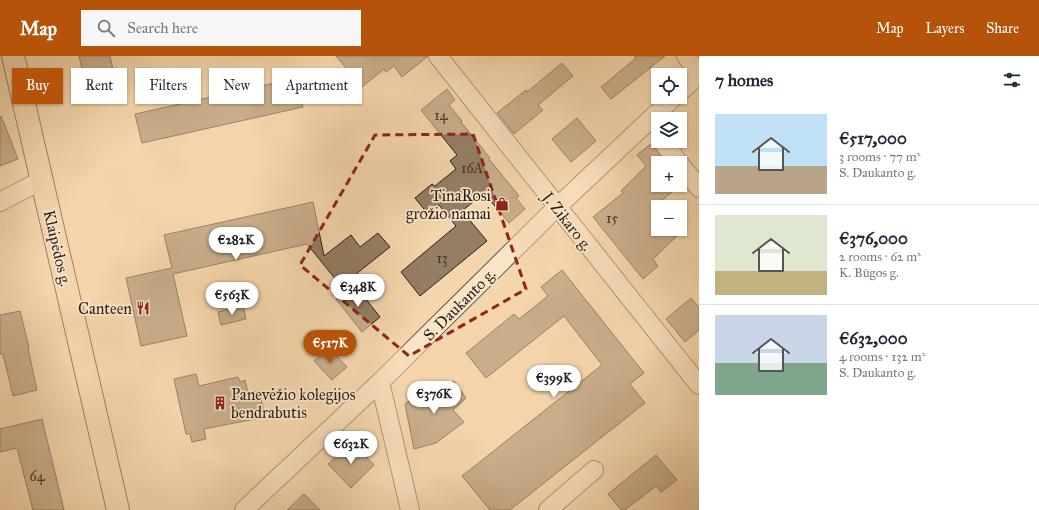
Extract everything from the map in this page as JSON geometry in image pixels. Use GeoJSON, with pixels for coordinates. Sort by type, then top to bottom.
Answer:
{"type":"FeatureCollection","features":[{"type":"Feature","properties":{"kind":"highway","name":"Klaipėdos g."},"geometry":{"type":"LineString","coordinates":[[14,56],[118,510]]}},
{"type":"Feature","properties":{"kind":"street","name":"J. Zikaro g."},"geometry":{"type":"LineString","coordinates":[[438,56],[699,385]]}},
{"type":"Feature","properties":{"kind":"street"},"geometry":{"type":"LineString","coordinates":[[686,56],[699,73],[687,85]]}},
{"type":"Feature","properties":{"kind":"street","name":"S. Daukanto g."},"geometry":{"type":"LineString","coordinates":[[244,510],[380,382],[557,207],[651,131]]}},
{"type":"Feature","properties":{"kind":"street"},"geometry":{"type":"LineString","coordinates":[[668,148],[674,156]]}},
{"type":"Feature","properties":{"kind":"street"},"geometry":{"type":"LineString","coordinates":[[687,172],[699,188]]}},
{"type":"Feature","properties":{"kind":"street"},"geometry":{"type":"LineString","coordinates":[[0,202],[42,180]]}},
{"type":"Feature","properties":{"kind":"street"},"geometry":{"type":"LineString","coordinates":[[380,382],[410,510]]}},
{"type":"Feature","properties":{"kind":"street"},"geometry":{"type":"LineString","coordinates":[[548,510],[594,470]]}},
{"type":"Feature","properties":{"kind":"highlighted area"},"geometry":{"type":"Polygon","coordinates":[[[473,134],[526,289],[409,356],[300,265],[375,135],[473,134]]]}},
{"type":"Feature","properties":{"kind":"building"},"geometry":{"type":"Polygon","coordinates":[[[79,56],[110,56],[113,68],[82,68],[79,56]]]}},
{"type":"Feature","properties":{"kind":"building"},"geometry":{"type":"Polygon","coordinates":[[[336,56],[428,56],[402,77],[394,66],[386,72],[384,69],[362,87],[362,68],[346,68],[336,56]]]}},
{"type":"Feature","properties":{"kind":"building"},"geometry":{"type":"Polygon","coordinates":[[[634,56],[665,56],[611,99],[601,87],[636,58],[634,56]]]}},
{"type":"Feature","properties":{"kind":"building"},"geometry":{"type":"Polygon","coordinates":[[[562,63],[573,76],[538,105],[543,110],[514,134],[497,113],[526,90],[527,92],[562,63]]]}},
{"type":"Feature","properties":{"kind":"building"},"geometry":{"type":"Polygon","coordinates":[[[272,84],[272,104],[302,104],[303,107],[142,143],[135,114],[180,104],[201,104],[201,99],[209,98],[209,104],[264,104],[264,85],[272,84]]]}},
{"type":"Feature","properties":{"kind":"building"},"geometry":{"type":"Polygon","coordinates":[[[447,89],[455,100],[449,105],[490,158],[489,159],[519,196],[516,198],[525,209],[509,223],[484,193],[462,211],[487,241],[420,296],[401,272],[456,226],[439,205],[428,214],[415,198],[432,184],[435,186],[456,169],[450,161],[457,155],[421,110],[447,89]]]}},
{"type":"Feature","properties":{"kind":"building"},"geometry":{"type":"Polygon","coordinates":[[[1,116],[18,159],[0,166],[0,117],[1,116]]]}},
{"type":"Feature","properties":{"kind":"building"},"geometry":{"type":"Polygon","coordinates":[[[577,118],[596,141],[571,162],[552,139],[577,118]]]}},
{"type":"Feature","properties":{"kind":"building"},"geometry":{"type":"Polygon","coordinates":[[[651,144],[651,148],[656,148],[661,156],[651,156],[651,192],[672,192],[663,200],[651,200],[651,236],[677,236],[653,259],[658,266],[643,279],[593,217],[623,193],[621,191],[646,166],[637,155],[651,144]]]}},
{"type":"Feature","properties":{"kind":"building"},"geometry":{"type":"Polygon","coordinates":[[[313,202],[324,256],[351,235],[360,247],[378,233],[390,247],[341,286],[307,244],[173,274],[187,336],[141,346],[126,278],[172,268],[164,235],[313,202]]]}},
{"type":"Feature","properties":{"kind":"building"},"geometry":{"type":"Polygon","coordinates":[[[562,270],[644,373],[630,384],[645,403],[510,510],[490,510],[462,476],[602,365],[564,316],[486,378],[466,353],[514,314],[519,319],[548,296],[541,287],[562,270]]]}},
{"type":"Feature","properties":{"kind":"building"},"geometry":{"type":"Polygon","coordinates":[[[354,284],[380,317],[362,332],[336,299],[354,284]]]}},
{"type":"Feature","properties":{"kind":"building"},"geometry":{"type":"Polygon","coordinates":[[[691,298],[699,307],[699,330],[685,342],[666,319],[691,298]]]}},
{"type":"Feature","properties":{"kind":"building"},"geometry":{"type":"Polygon","coordinates":[[[243,306],[246,319],[221,325],[218,312],[243,306]]]}},
{"type":"Feature","properties":{"kind":"building"},"geometry":{"type":"Polygon","coordinates":[[[20,311],[29,347],[37,390],[13,396],[3,354],[0,354],[0,315],[20,311]]]}},
{"type":"Feature","properties":{"kind":"building"},"geometry":{"type":"Polygon","coordinates":[[[329,348],[347,367],[332,380],[314,361],[329,348]]]}},
{"type":"Feature","properties":{"kind":"building","name":"Panevėžio kolegijos bendrabutis"},"geometry":{"type":"Polygon","coordinates":[[[196,374],[199,386],[238,377],[240,382],[245,380],[248,393],[259,391],[265,417],[204,429],[206,439],[192,442],[190,434],[186,434],[174,379],[196,374]]]}},
{"type":"Feature","properties":{"kind":"building"},"geometry":{"type":"Polygon","coordinates":[[[454,381],[466,398],[453,410],[464,422],[436,443],[414,449],[405,404],[429,386],[437,393],[454,381]]]}},
{"type":"Feature","properties":{"kind":"building"},"geometry":{"type":"Polygon","coordinates":[[[42,419],[64,510],[33,510],[17,448],[0,452],[0,429],[42,419]]]}},
{"type":"Feature","properties":{"kind":"building"},"geometry":{"type":"Polygon","coordinates":[[[352,442],[374,465],[351,488],[328,464],[352,442]]]}},
{"type":"Feature","properties":{"kind":"building"},"geometry":{"type":"Polygon","coordinates":[[[656,455],[677,480],[661,492],[656,486],[625,510],[621,510],[608,494],[656,455]]]}},
{"type":"Feature","properties":{"kind":"building"},"geometry":{"type":"Polygon","coordinates":[[[304,494],[320,510],[287,510],[304,494]]]}},
{"type":"Feature","properties":{"kind":"place","name":"TinaRosi grožio namai"},"geometry":{"type":"Point","coordinates":[502,204]}},
{"type":"Feature","properties":{"kind":"place","name":"Canteen"},"geometry":{"type":"Point","coordinates":[143,308]}},
{"type":"Feature","properties":{"kind":"place","name":"Panevėžio kolegijos bendrabutis"},"geometry":{"type":"Point","coordinates":[220,403]}}]}
